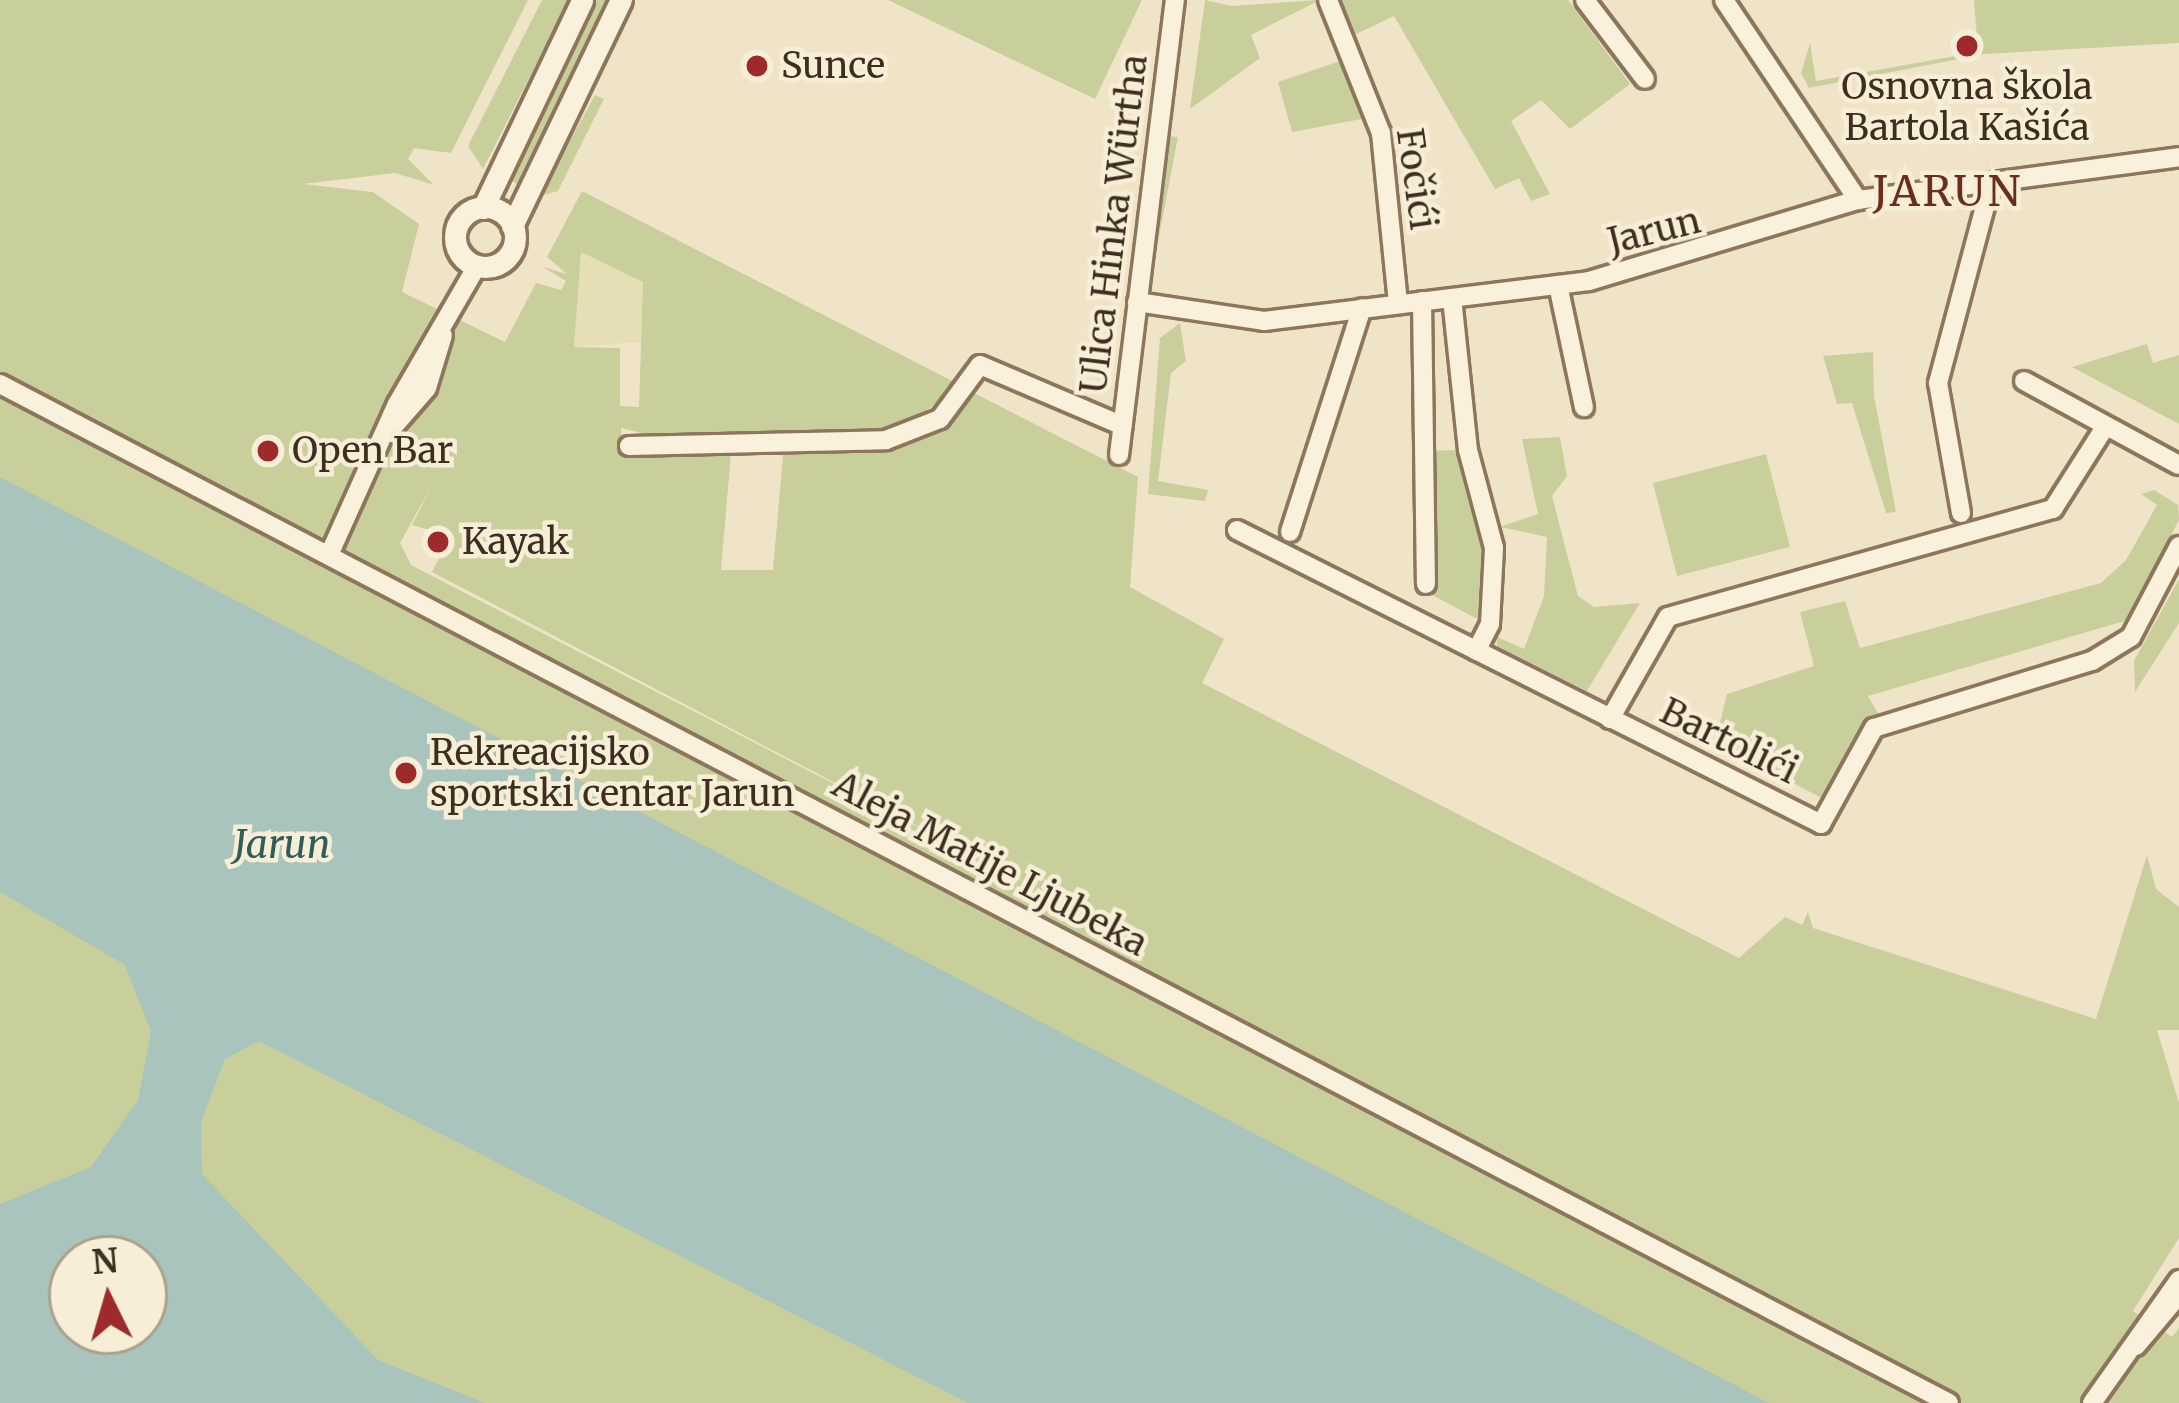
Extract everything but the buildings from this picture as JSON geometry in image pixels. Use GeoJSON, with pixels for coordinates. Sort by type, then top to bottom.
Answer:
{"type":"FeatureCollection","features":[{"type":"Feature","properties":{"kind":"street"},"geometry":{"type":"LineString","coordinates":[[477,266],[456,230],[482,208],[582,0]]}},
{"type":"Feature","properties":{"kind":"street"},"geometry":{"type":"LineString","coordinates":[[329,555],[477,266],[507,257],[512,226],[621,0]]}},
{"type":"Feature","properties":{"kind":"street","name":"Ulica Hinka Würtha"},"geometry":{"type":"LineString","coordinates":[[1119,455],[1175,0]]}},
{"type":"Feature","properties":{"kind":"street","name":"Fočići"},"geometry":{"type":"LineString","coordinates":[[1328,0],[1381,133],[1398,304]]}},
{"type":"Feature","properties":{"kind":"street"},"geometry":{"type":"LineString","coordinates":[[1585,0],[1645,79]]}},
{"type":"Feature","properties":{"kind":"street"},"geometry":{"type":"LineString","coordinates":[[1724,0],[1858,200]]}},
{"type":"Feature","properties":{"kind":"street","name":"Jarun"},"geometry":{"type":"LineString","coordinates":[[1137,302],[1264,321],[1558,285],[1717,250],[1858,200],[2179,157]]}},
{"type":"Feature","properties":{"kind":"street"},"geometry":{"type":"LineString","coordinates":[[1961,513],[1938,383],[1991,184]]}},
{"type":"Feature","properties":{"kind":"street"},"geometry":{"type":"LineString","coordinates":[[482,208],[512,226]]}},
{"type":"Feature","properties":{"kind":"street"},"geometry":{"type":"LineString","coordinates":[[1558,285],[1584,407]]}},
{"type":"Feature","properties":{"kind":"street"},"geometry":{"type":"LineString","coordinates":[[1452,298],[1468,449],[1493,548],[1490,624],[1476,651]]}},
{"type":"Feature","properties":{"kind":"street"},"geometry":{"type":"LineString","coordinates":[[1422,301],[1426,584]]}},
{"type":"Feature","properties":{"kind":"street"},"geometry":{"type":"LineString","coordinates":[[1290,532],[1362,308]]}},
{"type":"Feature","properties":{"kind":"street"},"geometry":{"type":"LineString","coordinates":[[628,446],[886,440],[940,419],[980,364],[1123,426]]}},
{"type":"Feature","properties":{"kind":"street"},"geometry":{"type":"LineString","coordinates":[[2024,381],[2179,465]]}},
{"type":"Feature","properties":{"kind":"street","name":"Aleja Matije Ljubeka"},"geometry":{"type":"LineString","coordinates":[[0,384],[1949,1403]]}},
{"type":"Feature","properties":{"kind":"street"},"geometry":{"type":"LineString","coordinates":[[1610,719],[1668,617],[2054,509],[2105,427]]}},
{"type":"Feature","properties":{"kind":"street","name":"Bartolići"},"geometry":{"type":"LineString","coordinates":[[1237,530],[1821,824],[1874,728],[2092,661],[2131,637],[2179,547]]}},
{"type":"Feature","properties":{"kind":"street"},"geometry":{"type":"LineString","coordinates":[[2092,1403],[2179,1280]]}},
{"type":"Feature","properties":{"kind":"street"},"geometry":{"type":"LineString","coordinates":[[2128,1353],[2179,1295]]}},
{"type":"Feature","properties":{"kind":"shaded area"},"geometry":{"type":"Polygon","coordinates":[[[581,252],[643,282],[642,342],[574,347],[581,252]]]}},
{"type":"Feature","properties":{"kind":"green space","name":"Rekreacijsko sportski centar Jarun"},"geometry":{"type":"Polygon","coordinates":[[[0,0],[528,0],[451,153],[414,148],[408,159],[434,185],[395,173],[303,184],[373,192],[419,224],[402,292],[505,342],[536,283],[561,290],[566,281],[543,267],[567,274],[547,257],[582,191],[962,386],[894,432],[663,438],[621,428],[621,453],[731,453],[721,570],[773,570],[783,455],[887,444],[942,424],[974,393],[1138,477],[1130,587],[1224,639],[1202,683],[1739,958],[1785,917],[1802,925],[1808,912],[1813,928],[2096,1019],[2147,855],[2156,889],[2179,907],[2179,1030],[2157,1030],[2179,1103],[2179,1238],[2133,1311],[2172,1337],[2179,1328],[2179,1403],[0,1403],[0,0]],[[581,252],[574,347],[620,348],[620,406],[639,407],[643,282],[581,252]],[[432,485],[400,543],[411,565],[1078,910],[432,572],[451,536],[412,525],[432,485]]]}},
{"type":"Feature","properties":{"kind":"green space"},"geometry":{"type":"Polygon","coordinates":[[[542,0],[569,0],[483,169],[468,146],[542,0]]]}},
{"type":"Feature","properties":{"kind":"green space"},"geometry":{"type":"Polygon","coordinates":[[[593,0],[609,0],[517,184],[512,181],[593,0]]]}},
{"type":"Feature","properties":{"kind":"green space"},"geometry":{"type":"Polygon","coordinates":[[[888,0],[1142,0],[1095,99],[888,0]]]}},
{"type":"Feature","properties":{"kind":"green space"},"geometry":{"type":"Polygon","coordinates":[[[1205,0],[1231,6],[1320,0],[1251,35],[1260,58],[1190,109],[1205,0]]]}},
{"type":"Feature","properties":{"kind":"green space"},"geometry":{"type":"Polygon","coordinates":[[[1336,0],[1568,0],[1630,84],[1570,129],[1541,100],[1511,121],[1550,194],[1531,201],[1519,178],[1495,189],[1394,16],[1352,36],[1336,0]]]}},
{"type":"Feature","properties":{"kind":"green space"},"geometry":{"type":"Polygon","coordinates":[[[1974,0],[2179,0],[2179,43],[1985,54],[1809,88],[1801,73],[1810,43],[1816,81],[1978,52],[1974,0]]]}},
{"type":"Feature","properties":{"kind":"green space"},"geometry":{"type":"Polygon","coordinates":[[[1346,59],[1367,118],[1292,132],[1278,82],[1346,59]]]}},
{"type":"Feature","properties":{"kind":"green space"},"geometry":{"type":"Polygon","coordinates":[[[595,95],[604,99],[558,191],[540,196],[595,95]]]}},
{"type":"Feature","properties":{"kind":"green space"},"geometry":{"type":"Polygon","coordinates":[[[1167,136],[1178,137],[1152,273],[1151,264],[1167,136]]]}},
{"type":"Feature","properties":{"kind":"green space"},"geometry":{"type":"Polygon","coordinates":[[[1180,323],[1186,361],[1171,373],[1158,481],[1208,490],[1205,501],[1148,494],[1160,338],[1180,323]]]}},
{"type":"Feature","properties":{"kind":"green space"},"geometry":{"type":"Polygon","coordinates":[[[2147,344],[2153,363],[2179,355],[2179,424],[2072,367],[2147,344]]]}},
{"type":"Feature","properties":{"kind":"green space"},"geometry":{"type":"Polygon","coordinates":[[[1873,352],[1874,396],[1896,512],[1886,513],[1852,403],[1837,404],[1823,356],[1873,352]]]}},
{"type":"Feature","properties":{"kind":"green space"},"geometry":{"type":"Polygon","coordinates":[[[1560,437],[1567,476],[1552,496],[1578,596],[1594,607],[1640,603],[1587,691],[1497,646],[1497,637],[1524,649],[1544,596],[1547,537],[1500,527],[1538,514],[1522,439],[1560,437]]]}},
{"type":"Feature","properties":{"kind":"green space"},"geometry":{"type":"Polygon","coordinates":[[[1461,450],[1482,525],[1481,621],[1417,587],[1432,584],[1423,451],[1461,450]]]}},
{"type":"Feature","properties":{"kind":"green space"},"geometry":{"type":"Polygon","coordinates":[[[1766,454],[1790,547],[1677,576],[1653,483],[1766,454]]]}},
{"type":"Feature","properties":{"kind":"green space"},"geometry":{"type":"Polygon","coordinates":[[[2154,490],[2178,505],[2179,520],[2128,620],[1868,696],[1879,715],[1857,732],[1822,798],[1715,743],[1727,694],[1814,666],[1800,612],[1845,601],[1860,648],[2101,583],[2126,560],[2157,505],[2141,494],[2154,490]]]}},
{"type":"Feature","properties":{"kind":"green space"},"geometry":{"type":"Polygon","coordinates":[[[2179,579],[2179,623],[2135,692],[2134,661],[2179,579]]]}},
{"type":"Feature","properties":{"kind":"water","name":"Jarun"},"geometry":{"type":"Polygon","coordinates":[[[0,477],[1769,1403],[968,1403],[259,1041],[225,1059],[201,1122],[202,1174],[378,1360],[485,1403],[0,1403],[0,1204],[91,1167],[138,1100],[151,1032],[125,965],[0,892],[0,477]]]}},
{"type":"Feature","properties":{"kind":"place","name":"Osnovna škola Bartola Kašića"},"geometry":{"type":"Point","coordinates":[1967,46]}},
{"type":"Feature","properties":{"kind":"place","name":"Sunce"},"geometry":{"type":"Point","coordinates":[757,66]}},
{"type":"Feature","properties":{"kind":"place","name":"Open Bar"},"geometry":{"type":"Point","coordinates":[268,451]}},
{"type":"Feature","properties":{"kind":"place","name":"Kayak"},"geometry":{"type":"Point","coordinates":[438,542]}},
{"type":"Feature","properties":{"kind":"place","name":"Rekreacijsko sportski centar Jarun"},"geometry":{"type":"Point","coordinates":[406,773]}},
{"type":"Feature","properties":{"kind":"district","name":"JARUN"},"geometry":{"type":"Point","coordinates":[1948,191]}}]}
